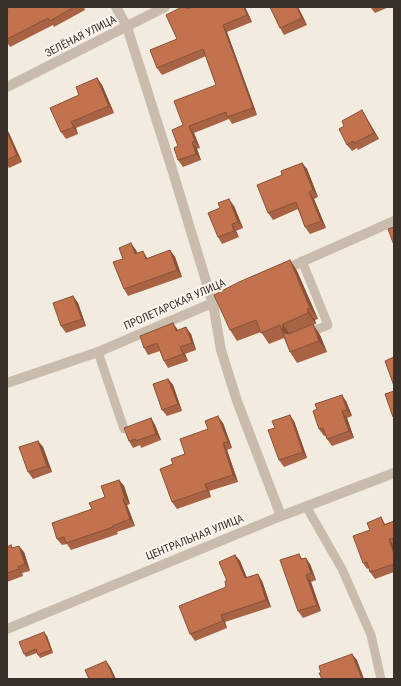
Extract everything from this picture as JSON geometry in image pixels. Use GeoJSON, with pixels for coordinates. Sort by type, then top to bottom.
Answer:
{"type":"FeatureCollection","features":[{"type":"Feature","properties":{"kind":"street"},"geometry":{"type":"LineString","coordinates":[[116,7],[127,27],[213,304],[222,350],[236,401],[281,516]]}},
{"type":"Feature","properties":{"kind":"street","name":"ЗЕЛЁНАЯ УЛИЦА"},"geometry":{"type":"LineString","coordinates":[[7,87],[165,7]]}},
{"type":"Feature","properties":{"kind":"street"},"geometry":{"type":"LineString","coordinates":[[274,274],[394,221]]}},
{"type":"Feature","properties":{"kind":"street","name":"ПРОЛЕТАРСКАЯ УЛИЦА"},"geometry":{"type":"LineString","coordinates":[[7,382],[98,352],[213,304],[224,296]]}},
{"type":"Feature","properties":{"kind":"street","name":"ЦЕНТРАЛЬНАЯ УЛИЦА"},"geometry":{"type":"LineString","coordinates":[[7,629],[281,516],[394,473]]}},
{"type":"Feature","properties":{"kind":"lane"},"geometry":{"type":"LineString","coordinates":[[295,339],[328,325],[302,261]]}},
{"type":"Feature","properties":{"kind":"lane"},"geometry":{"type":"LineString","coordinates":[[98,352],[124,429]]}},
{"type":"Feature","properties":{"kind":"lane"},"geometry":{"type":"LineString","coordinates":[[306,506],[342,568],[368,628],[381,679]]}},
{"type":"Feature","properties":{"kind":"building"},"geometry":{"type":"Polygon","coordinates":[[[7,7],[74,7],[50,21],[48,18],[7,39],[7,7]]]}},
{"type":"Feature","properties":{"kind":"building"},"geometry":{"type":"Polygon","coordinates":[[[182,7],[186,7],[187,9],[192,7],[244,7],[247,15],[223,25],[253,108],[227,117],[226,112],[189,126],[195,141],[192,142],[196,154],[178,160],[174,148],[178,146],[172,130],[183,125],[174,101],[216,85],[203,49],[157,68],[150,50],[177,39],[166,15],[182,7]]]}},
{"type":"Feature","properties":{"kind":"building"},"geometry":{"type":"Polygon","coordinates":[[[270,7],[297,7],[302,18],[280,28],[270,7]]]}},
{"type":"Feature","properties":{"kind":"building"},"geometry":{"type":"Polygon","coordinates":[[[97,78],[109,106],[71,122],[74,127],[61,132],[50,108],[79,95],[76,87],[97,78]]]}},
{"type":"Feature","properties":{"kind":"building"},"geometry":{"type":"Polygon","coordinates":[[[362,110],[374,133],[354,143],[353,141],[347,145],[339,129],[344,126],[342,121],[362,110]]]}},
{"type":"Feature","properties":{"kind":"building"},"geometry":{"type":"Polygon","coordinates":[[[7,132],[17,155],[7,160],[7,132]]]}},
{"type":"Feature","properties":{"kind":"building"},"geometry":{"type":"Polygon","coordinates":[[[302,163],[313,190],[309,192],[321,221],[305,227],[296,202],[268,213],[257,185],[282,175],[281,171],[302,163]]]}},
{"type":"Feature","properties":{"kind":"building"},"geometry":{"type":"Polygon","coordinates":[[[229,199],[238,222],[232,224],[234,231],[218,237],[208,213],[220,208],[218,203],[229,199]]]}},
{"type":"Feature","properties":{"kind":"building"},"geometry":{"type":"Polygon","coordinates":[[[394,227],[394,245],[388,229],[394,227]]]}},
{"type":"Feature","properties":{"kind":"building"},"geometry":{"type":"Polygon","coordinates":[[[131,243],[135,254],[143,251],[146,259],[170,250],[177,270],[124,289],[113,262],[123,259],[119,248],[131,243]]]}},
{"type":"Feature","properties":{"kind":"building"},"geometry":{"type":"Polygon","coordinates":[[[290,260],[310,308],[307,309],[308,313],[283,324],[282,330],[284,333],[289,334],[313,324],[319,341],[290,352],[280,325],[261,333],[256,320],[230,330],[214,295],[239,282],[290,260]]]}},
{"type":"Feature","properties":{"kind":"building"},"geometry":{"type":"Polygon","coordinates":[[[73,296],[82,319],[61,326],[53,303],[73,296]]]}},
{"type":"Feature","properties":{"kind":"building"},"geometry":{"type":"Polygon","coordinates":[[[173,323],[176,331],[186,327],[192,343],[180,347],[183,354],[164,361],[157,343],[144,348],[140,336],[173,323]]]}},
{"type":"Feature","properties":{"kind":"building"},"geometry":{"type":"Polygon","coordinates":[[[394,357],[394,386],[385,361],[394,357]]]}},
{"type":"Feature","properties":{"kind":"building"},"geometry":{"type":"Polygon","coordinates":[[[168,379],[178,404],[162,410],[153,384],[168,379]]]}},
{"type":"Feature","properties":{"kind":"building"},"geometry":{"type":"Polygon","coordinates":[[[394,391],[394,417],[393,417],[385,394],[394,391]]]}},
{"type":"Feature","properties":{"kind":"building"},"geometry":{"type":"Polygon","coordinates":[[[342,395],[347,410],[342,411],[349,431],[327,439],[323,428],[319,429],[313,411],[317,409],[315,404],[342,395]]]}},
{"type":"Feature","properties":{"kind":"building"},"geometry":{"type":"Polygon","coordinates":[[[290,415],[303,452],[279,460],[268,430],[275,428],[272,421],[290,415]]]}},
{"type":"Feature","properties":{"kind":"building"},"geometry":{"type":"Polygon","coordinates":[[[218,416],[228,442],[223,443],[233,475],[205,484],[207,490],[172,502],[160,469],[173,464],[171,459],[185,454],[180,439],[208,429],[205,421],[218,416]]]}},
{"type":"Feature","properties":{"kind":"building"},"geometry":{"type":"Polygon","coordinates":[[[151,418],[156,434],[136,441],[136,439],[129,441],[124,428],[151,418]]]}},
{"type":"Feature","properties":{"kind":"building"},"geometry":{"type":"Polygon","coordinates":[[[38,441],[47,466],[28,472],[19,447],[38,441]]]}},
{"type":"Feature","properties":{"kind":"building"},"geometry":{"type":"Polygon","coordinates":[[[119,480],[125,498],[123,499],[130,519],[112,526],[113,527],[66,543],[64,537],[57,539],[52,523],[92,509],[89,503],[105,497],[101,486],[119,480]]]}},
{"type":"Feature","properties":{"kind":"building"},"geometry":{"type":"Polygon","coordinates":[[[381,517],[384,525],[394,521],[394,538],[389,539],[394,554],[394,564],[370,572],[367,562],[363,563],[353,536],[370,530],[367,523],[381,517]]]}},
{"type":"Feature","properties":{"kind":"building"},"geometry":{"type":"Polygon","coordinates":[[[11,545],[12,548],[19,546],[25,564],[18,567],[19,569],[7,573],[7,547],[11,545]]]}},
{"type":"Feature","properties":{"kind":"building"},"geometry":{"type":"Polygon","coordinates":[[[299,554],[301,559],[306,558],[311,573],[306,575],[317,605],[298,611],[280,560],[299,554]]]}},
{"type":"Feature","properties":{"kind":"building"},"geometry":{"type":"Polygon","coordinates":[[[235,555],[245,578],[258,574],[266,600],[221,615],[223,621],[190,634],[179,606],[226,587],[225,581],[227,581],[219,562],[235,555]]]}},
{"type":"Feature","properties":{"kind":"building"},"geometry":{"type":"Polygon","coordinates":[[[44,632],[51,650],[38,655],[36,649],[24,654],[19,642],[44,632]]]}},
{"type":"Feature","properties":{"kind":"building"},"geometry":{"type":"Polygon","coordinates":[[[352,654],[362,679],[322,679],[319,673],[321,673],[319,666],[352,654]]]}},
{"type":"Feature","properties":{"kind":"building"},"geometry":{"type":"Polygon","coordinates":[[[106,661],[114,679],[89,679],[85,670],[106,661]]]}}]}
